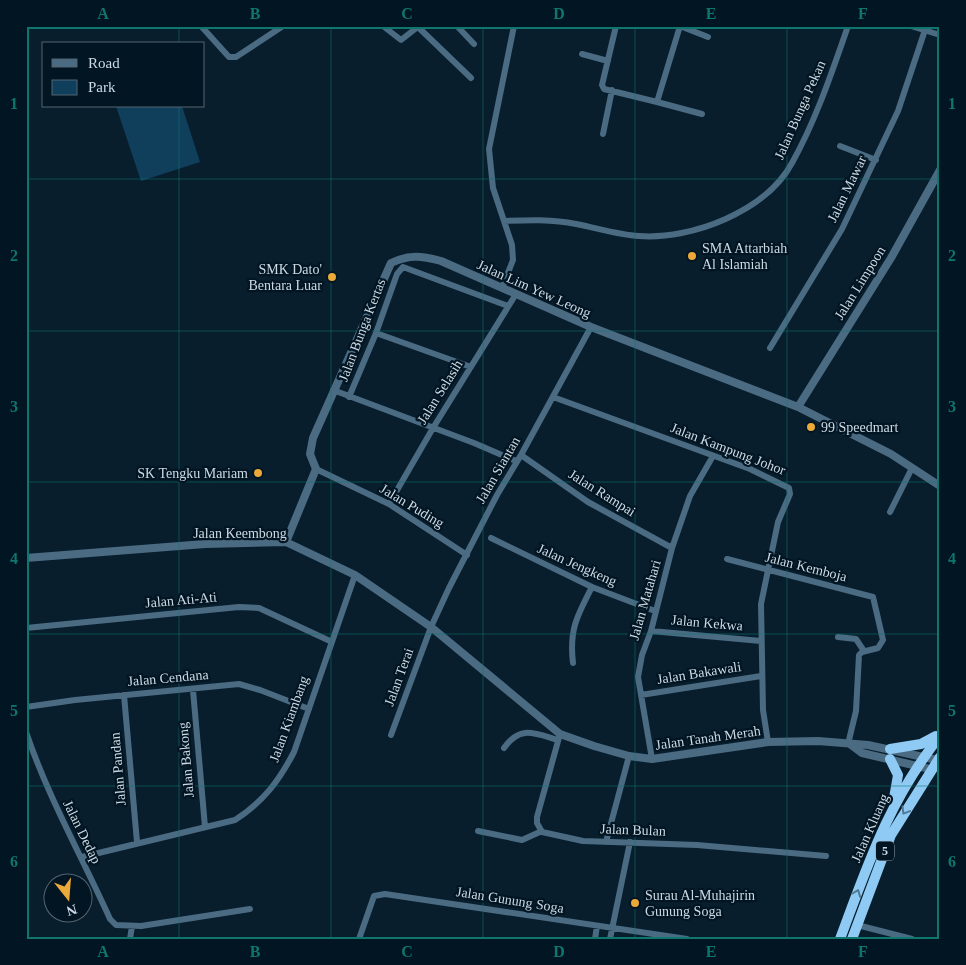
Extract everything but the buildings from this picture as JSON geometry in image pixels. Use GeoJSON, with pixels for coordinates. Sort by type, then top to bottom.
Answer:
{"type":"FeatureCollection","features":[{"type":"Feature","properties":{"kind":"highway"},"geometry":{"type":"LineString","coordinates":[[884,824],[898,782],[898,775],[890,754],[921,744],[940,734]]}},
{"type":"Feature","properties":{"kind":"highway","name":"Jalan Kluang"},"geometry":{"type":"LineString","coordinates":[[840,939],[884,824],[920,762],[940,734]]}},
{"type":"Feature","properties":{"kind":"highway","name":"Jalan Kluang"},"geometry":{"type":"LineString","coordinates":[[852,939],[891,834],[938,758]]}},
{"type":"Feature","properties":{"kind":"street"},"geometry":{"type":"LineString","coordinates":[[201,26],[228,57],[236,57],[283,26]]}},
{"type":"Feature","properties":{"kind":"street"},"geometry":{"type":"LineString","coordinates":[[383,26],[401,40],[418,27],[471,78]]}},
{"type":"Feature","properties":{"kind":"street"},"geometry":{"type":"LineString","coordinates":[[457,26],[474,44]]}},
{"type":"Feature","properties":{"kind":"street"},"geometry":{"type":"LineString","coordinates":[[502,288],[513,260],[512,246],[490,175],[489,149],[514,26]]}},
{"type":"Feature","properties":{"kind":"street"},"geometry":{"type":"LineString","coordinates":[[616,26],[602,85],[604,89],[702,114]]}},
{"type":"Feature","properties":{"kind":"street"},"geometry":{"type":"LineString","coordinates":[[657,102],[680,26],[708,37]]}},
{"type":"Feature","properties":{"kind":"street","name":"Jalan Bunga Pekan"},"geometry":{"type":"LineString","coordinates":[[504,220],[548,220],[639,236],[677,235],[709,226],[742,212],[770,189],[792,164],[830,77],[848,26]]}},
{"type":"Feature","properties":{"kind":"street"},"geometry":{"type":"LineString","coordinates":[[911,26],[940,35]]}},
{"type":"Feature","properties":{"kind":"street","name":"Jalan Mawar"},"geometry":{"type":"LineString","coordinates":[[770,348],[842,229],[876,160],[898,110],[925,30]]}},
{"type":"Feature","properties":{"kind":"street"},"geometry":{"type":"LineString","coordinates":[[582,54],[608,60]]}},
{"type":"Feature","properties":{"kind":"street"},"geometry":{"type":"LineString","coordinates":[[603,134],[612,90]]}},
{"type":"Feature","properties":{"kind":"street"},"geometry":{"type":"LineString","coordinates":[[840,146],[876,160]]}},
{"type":"Feature","properties":{"kind":"street","name":"Jalan Limpoon"},"geometry":{"type":"LineString","coordinates":[[798,407],[891,258],[940,170]]}},
{"type":"Feature","properties":{"kind":"street","name":"Jalan Lim Yew Leong"},"geometry":{"type":"LineString","coordinates":[[316,469],[310,454],[311,444],[333,390],[391,263],[404,257],[422,256],[441,261],[591,327],[798,407],[891,454],[940,486]]}},
{"type":"Feature","properties":{"kind":"street","name":"Jalan Bunga Kertas"},"geometry":{"type":"LineString","coordinates":[[349,397],[376,333],[397,274],[403,267],[508,306]]}},
{"type":"Feature","properties":{"kind":"street","name":"Jalan Selasih"},"geometry":{"type":"LineString","coordinates":[[389,504],[432,428],[516,294]]}},
{"type":"Feature","properties":{"kind":"street","name":"Jalan Siantan"},"geometry":{"type":"LineString","coordinates":[[431,627],[516,461],[591,327]]}},
{"type":"Feature","properties":{"kind":"street"},"geometry":{"type":"LineString","coordinates":[[376,333],[471,366]]}},
{"type":"Feature","properties":{"kind":"street"},"geometry":{"type":"LineString","coordinates":[[333,390],[474,443],[516,461]]}},
{"type":"Feature","properties":{"kind":"street","name":"Jalan Kampung Johor"},"geometry":{"type":"LineString","coordinates":[[553,397],[750,469],[788,486],[790,489],[778,522],[761,604],[761,676],[763,710],[768,742]]}},
{"type":"Feature","properties":{"kind":"street","name":"Jalan Rampai"},"geometry":{"type":"LineString","coordinates":[[521,455],[588,502],[672,548]]}},
{"type":"Feature","properties":{"kind":"street","name":"Jalan Matahari"},"geometry":{"type":"LineString","coordinates":[[652,759],[638,677],[642,655],[651,631],[672,548],[690,496],[713,456]]}},
{"type":"Feature","properties":{"kind":"street"},"geometry":{"type":"LineString","coordinates":[[890,512],[912,468]]}},
{"type":"Feature","properties":{"kind":"street"},"geometry":{"type":"LineString","coordinates":[[286,542],[316,469]]}},
{"type":"Feature","properties":{"kind":"street","name":"Jalan Puding"},"geometry":{"type":"LineString","coordinates":[[316,469],[389,504],[467,555]]}},
{"type":"Feature","properties":{"kind":"street","name":"Jalan Jengkeng"},"geometry":{"type":"LineString","coordinates":[[491,538],[592,587],[655,611]]}},
{"type":"Feature","properties":{"kind":"street","name":"Jalan Keembong"},"geometry":{"type":"LineString","coordinates":[[26,558],[205,544],[286,542],[355,575],[431,627]]}},
{"type":"Feature","properties":{"kind":"street","name":"Jalan Kemboja"},"geometry":{"type":"LineString","coordinates":[[727,559],[767,571],[870,596],[876,605],[882,634],[881,646],[864,651]]}},
{"type":"Feature","properties":{"kind":"street","name":"Jalan Kiambang"},"geometry":{"type":"LineString","coordinates":[[82,857],[137,842],[236,820],[266,796],[281,776],[294,752],[330,641],[355,575]]}},
{"type":"Feature","properties":{"kind":"street"},"geometry":{"type":"LineString","coordinates":[[573,663],[572,630],[576,616],[592,587]]}},
{"type":"Feature","properties":{"kind":"street","name":"Jalan Ati-Ati"},"geometry":{"type":"LineString","coordinates":[[26,628],[239,607],[259,608],[330,641]]}},
{"type":"Feature","properties":{"kind":"street","name":"Jalan Terai"},"geometry":{"type":"LineString","coordinates":[[391,736],[431,627]]}},
{"type":"Feature","properties":{"kind":"street","name":"Jalan Tanah Merah"},"geometry":{"type":"LineString","coordinates":[[431,627],[559,737],[629,756],[652,759],[768,742],[818,741],[849,744],[862,752],[890,754],[920,762]]}},
{"type":"Feature","properties":{"kind":"street","name":"Jalan Kekwa"},"geometry":{"type":"LineString","coordinates":[[651,631],[761,641]]}},
{"type":"Feature","properties":{"kind":"street"},"geometry":{"type":"LineString","coordinates":[[838,637],[856,639],[864,651],[858,658],[856,711],[849,744]]}},
{"type":"Feature","properties":{"kind":"street","name":"Jalan Bakawali"},"geometry":{"type":"LineString","coordinates":[[641,695],[761,676]]}},
{"type":"Feature","properties":{"kind":"street","name":"Jalan Cendana"},"geometry":{"type":"LineString","coordinates":[[26,707],[239,684],[260,690],[308,709]]}},
{"type":"Feature","properties":{"kind":"street","name":"Jalan Bakong"},"geometry":{"type":"LineString","coordinates":[[192,690],[205,827]]}},
{"type":"Feature","properties":{"kind":"street","name":"Jalan Pandan"},"geometry":{"type":"LineString","coordinates":[[124,695],[137,842]]}},
{"type":"Feature","properties":{"kind":"street","name":"Jalan Dedap"},"geometry":{"type":"LineString","coordinates":[[26,732],[40,771],[110,919],[116,925],[132,926],[250,909]]}},
{"type":"Feature","properties":{"kind":"street"},"geometry":{"type":"LineString","coordinates":[[478,831],[522,840],[542,831],[537,817],[559,737],[524,732],[515,734],[504,748]]}},
{"type":"Feature","properties":{"kind":"street"},"geometry":{"type":"LineString","coordinates":[[606,842],[629,756]]}},
{"type":"Feature","properties":{"kind":"street"},"geometry":{"type":"LineString","coordinates":[[920,762],[938,758]]}},
{"type":"Feature","properties":{"kind":"street"},"geometry":{"type":"LineString","coordinates":[[920,762],[930,769]]}},
{"type":"Feature","properties":{"kind":"street","name":"Jalan Bulan"},"geometry":{"type":"LineString","coordinates":[[542,831],[569,839],[826,856]]}},
{"type":"Feature","properties":{"kind":"street"},"geometry":{"type":"LineString","coordinates":[[610,939],[630,842]]}},
{"type":"Feature","properties":{"kind":"street","name":"Jalan Gunung Soga"},"geometry":{"type":"LineString","coordinates":[[359,939],[370,902],[374,896],[384,894],[687,939]]}},
{"type":"Feature","properties":{"kind":"street"},"geometry":{"type":"LineString","coordinates":[[857,925],[912,939]]}},
{"type":"Feature","properties":{"kind":"street"},"geometry":{"type":"LineString","coordinates":[[130,939],[132,926]]}},
{"type":"Feature","properties":{"kind":"street"},"geometry":{"type":"LineString","coordinates":[[595,939],[597,926]]}},
{"type":"Feature","properties":{"kind":"green space"},"geometry":{"type":"Polygon","coordinates":[[[117,108],[183,108],[200,162],[141,181],[117,108]]]}},
{"type":"Feature","properties":{"kind":"place","name":"SMA Attarbiah Al Islamiah"},"geometry":{"type":"Point","coordinates":[692,256]}},
{"type":"Feature","properties":{"kind":"place","name":"SMK Dato' Bentara Luar"},"geometry":{"type":"Point","coordinates":[332,277]}},
{"type":"Feature","properties":{"kind":"place","name":"99 Speedmart"},"geometry":{"type":"Point","coordinates":[811,427]}},
{"type":"Feature","properties":{"kind":"place","name":"SK Tengku Mariam"},"geometry":{"type":"Point","coordinates":[258,473]}},
{"type":"Feature","properties":{"kind":"place","name":"Surau Al-Muhajirin Gunung Soga"},"geometry":{"type":"Point","coordinates":[635,903]}}]}
